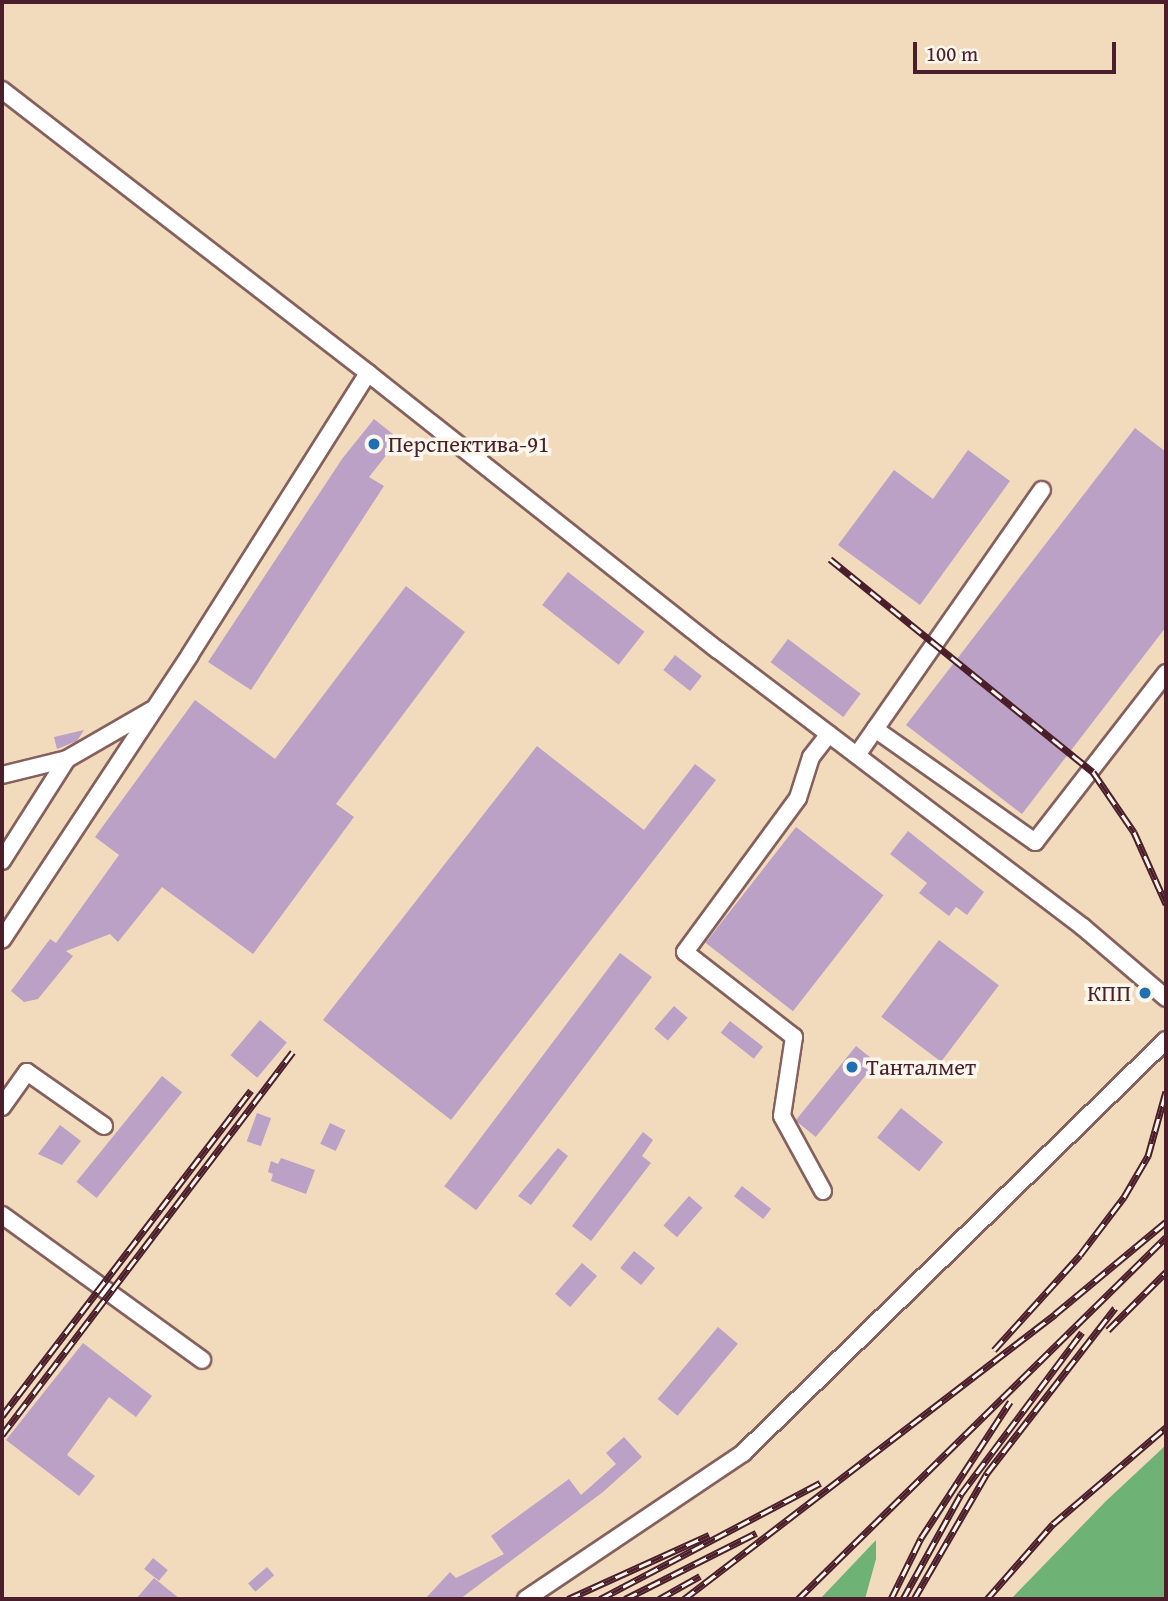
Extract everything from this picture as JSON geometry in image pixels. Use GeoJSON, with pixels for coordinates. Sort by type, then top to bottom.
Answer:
{"type":"FeatureCollection","features":[{"type":"Feature","properties":{"kind":"street"},"geometry":{"type":"LineString","coordinates":[[2,90],[829,734],[1083,927],[1166,998]]}},
{"type":"Feature","properties":{"kind":"street"},"geometry":{"type":"LineString","coordinates":[[2,940],[154,709],[368,373]]}},
{"type":"Feature","properties":{"kind":"street"},"geometry":{"type":"LineString","coordinates":[[857,755],[1042,490]]}},
{"type":"Feature","properties":{"kind":"street"},"geometry":{"type":"LineString","coordinates":[[875,729],[1035,842],[1166,673]]}},
{"type":"Feature","properties":{"kind":"street"},"geometry":{"type":"LineString","coordinates":[[2,775],[67,759],[154,709]]}},
{"type":"Feature","properties":{"kind":"street"},"geometry":{"type":"LineString","coordinates":[[824,1191],[782,1116],[794,1037],[685,953],[798,797],[811,757],[829,734]]}},
{"type":"Feature","properties":{"kind":"street"},"geometry":{"type":"LineString","coordinates":[[2,861],[67,759]]}},
{"type":"Feature","properties":{"kind":"street"},"geometry":{"type":"LineString","coordinates":[[526,1599],[690,1493],[743,1453],[1166,1040]]}},
{"type":"Feature","properties":{"kind":"street"},"geometry":{"type":"LineString","coordinates":[[2,1107],[27,1072],[104,1126]]}},
{"type":"Feature","properties":{"kind":"street"},"geometry":{"type":"LineString","coordinates":[[2,1215],[202,1360]]}},
{"type":"Feature","properties":{"kind":"green space"},"geometry":{"type":"Polygon","coordinates":[[[1166,1445],[1166,1599],[1011,1599],[1106,1501],[1166,1445]]]}},
{"type":"Feature","properties":{"kind":"green space"},"geometry":{"type":"Polygon","coordinates":[[[876,1540],[876,1559],[865,1599],[820,1599],[876,1540]]]}},
{"type":"Feature","properties":{"kind":"building"},"geometry":{"type":"Polygon","coordinates":[[[374,419],[399,439],[369,477],[384,486],[251,690],[208,662],[342,459],[374,419]]]}},
{"type":"Feature","properties":{"kind":"building"},"geometry":{"type":"Polygon","coordinates":[[[1135,428],[1166,452],[1166,627],[1022,814],[906,725],[1135,428]]]}},
{"type":"Feature","properties":{"kind":"building"},"geometry":{"type":"Polygon","coordinates":[[[968,450],[1010,481],[920,605],[838,545],[894,470],[933,499],[968,450]]]}},
{"type":"Feature","properties":{"kind":"building"},"geometry":{"type":"Polygon","coordinates":[[[568,572],[644,632],[619,665],[542,605],[568,572]]]}},
{"type":"Feature","properties":{"kind":"building"},"geometry":{"type":"Polygon","coordinates":[[[406,586],[465,632],[336,804],[354,817],[253,954],[162,887],[118,942],[110,934],[66,951],[73,956],[38,999],[24,1002],[11,991],[50,939],[56,943],[119,855],[95,837],[195,700],[275,759],[406,586]]]}},
{"type":"Feature","properties":{"kind":"building"},"geometry":{"type":"Polygon","coordinates":[[[788,639],[861,694],[843,717],[771,662],[788,639]]]}},
{"type":"Feature","properties":{"kind":"building"},"geometry":{"type":"Polygon","coordinates":[[[675,655],[702,676],[690,691],[663,670],[675,655]]]}},
{"type":"Feature","properties":{"kind":"building"},"geometry":{"type":"Polygon","coordinates":[[[84,730],[77,741],[57,749],[54,737],[84,730]]]}},
{"type":"Feature","properties":{"kind":"building"},"geometry":{"type":"Polygon","coordinates":[[[537,746],[644,830],[695,764],[716,780],[451,1120],[323,1020],[537,746]]]}},
{"type":"Feature","properties":{"kind":"building"},"geometry":{"type":"Polygon","coordinates":[[[796,827],[883,895],[793,1011],[705,943],[796,827]]]}},
{"type":"Feature","properties":{"kind":"building"},"geometry":{"type":"Polygon","coordinates":[[[908,831],[984,892],[967,915],[956,907],[949,916],[919,893],[927,883],[890,854],[908,831]]]}},
{"type":"Feature","properties":{"kind":"building"},"geometry":{"type":"Polygon","coordinates":[[[939,940],[999,985],[941,1062],[881,1017],[939,940]]]}},
{"type":"Feature","properties":{"kind":"building"},"geometry":{"type":"Polygon","coordinates":[[[620,953],[652,977],[476,1210],[444,1186],[620,953]]]}},
{"type":"Feature","properties":{"kind":"building"},"geometry":{"type":"Polygon","coordinates":[[[674,1006],[688,1018],[668,1040],[654,1029],[674,1006]]]}},
{"type":"Feature","properties":{"kind":"building"},"geometry":{"type":"Polygon","coordinates":[[[260,1020],[287,1042],[257,1078],[230,1055],[260,1020]]]}},
{"type":"Feature","properties":{"kind":"building"},"geometry":{"type":"Polygon","coordinates":[[[730,1021],[763,1047],[754,1059],[721,1033],[730,1021]]]}},
{"type":"Feature","properties":{"kind":"building"},"geometry":{"type":"Polygon","coordinates":[[[856,1046],[876,1062],[816,1137],[796,1121],[856,1046]]]}},
{"type":"Feature","properties":{"kind":"building"},"geometry":{"type":"Polygon","coordinates":[[[162,1076],[182,1092],[97,1198],[76,1182],[162,1076]]]}},
{"type":"Feature","properties":{"kind":"building"},"geometry":{"type":"Polygon","coordinates":[[[901,1108],[943,1142],[919,1172],[877,1138],[901,1108]]]}},
{"type":"Feature","properties":{"kind":"building"},"geometry":{"type":"Polygon","coordinates":[[[257,1113],[271,1118],[261,1146],[247,1141],[257,1113]]]}},
{"type":"Feature","properties":{"kind":"building"},"geometry":{"type":"Polygon","coordinates":[[[330,1123],[345,1130],[336,1151],[320,1144],[330,1123]]]}},
{"type":"Feature","properties":{"kind":"building"},"geometry":{"type":"Polygon","coordinates":[[[60,1125],[81,1141],[62,1165],[38,1154],[60,1125]]]}},
{"type":"Feature","properties":{"kind":"building"},"geometry":{"type":"Polygon","coordinates":[[[643,1132],[653,1140],[642,1156],[651,1163],[591,1241],[572,1226],[643,1132]]]}},
{"type":"Feature","properties":{"kind":"building"},"geometry":{"type":"Polygon","coordinates":[[[558,1148],[568,1156],[531,1205],[518,1196],[558,1148]]]}},
{"type":"Feature","properties":{"kind":"building"},"geometry":{"type":"Polygon","coordinates":[[[281,1158],[315,1170],[306,1194],[271,1181],[273,1174],[268,1172],[271,1161],[278,1164],[281,1158]]]}},
{"type":"Feature","properties":{"kind":"building"},"geometry":{"type":"Polygon","coordinates":[[[742,1186],[771,1209],[763,1219],[734,1196],[742,1186]]]}},
{"type":"Feature","properties":{"kind":"building"},"geometry":{"type":"Polygon","coordinates":[[[689,1196],[703,1208],[677,1237],[663,1225],[689,1196]]]}},
{"type":"Feature","properties":{"kind":"building"},"geometry":{"type":"Polygon","coordinates":[[[634,1251],[655,1268],[641,1285],[620,1268],[634,1251]]]}},
{"type":"Feature","properties":{"kind":"building"},"geometry":{"type":"Polygon","coordinates":[[[582,1263],[597,1276],[570,1307],[555,1294],[582,1263]]]}},
{"type":"Feature","properties":{"kind":"building"},"geometry":{"type":"Polygon","coordinates":[[[718,1327],[738,1344],[677,1416],[658,1399],[718,1327]]]}},
{"type":"Feature","properties":{"kind":"building"},"geometry":{"type":"Polygon","coordinates":[[[83,1343],[152,1396],[136,1417],[109,1397],[67,1455],[95,1476],[79,1496],[6,1440],[83,1343]]]}},
{"type":"Feature","properties":{"kind":"building"},"geometry":{"type":"Polygon","coordinates":[[[624,1437],[642,1457],[603,1492],[460,1599],[425,1599],[450,1572],[456,1578],[504,1554],[491,1536],[569,1479],[581,1495],[616,1464],[606,1453],[624,1437]]]}},
{"type":"Feature","properties":{"kind":"building"},"geometry":{"type":"Polygon","coordinates":[[[153,1558],[168,1570],[159,1581],[144,1569],[153,1558]]]}},
{"type":"Feature","properties":{"kind":"building"},"geometry":{"type":"Polygon","coordinates":[[[267,1567],[274,1575],[255,1592],[248,1583],[267,1567]]]}},
{"type":"Feature","properties":{"kind":"building"},"geometry":{"type":"Polygon","coordinates":[[[154,1578],[180,1599],[136,1599],[154,1578]]]}},
{"type":"Feature","properties":{"kind":"railway"},"geometry":{"type":"LineString","coordinates":[[830,559],[1093,772],[1134,832],[1166,904]]}},
{"type":"Feature","properties":{"kind":"railway"},"geometry":{"type":"LineString","coordinates":[[2,1435],[293,1052]]}},
{"type":"Feature","properties":{"kind":"railway"},"geometry":{"type":"LineString","coordinates":[[2,1416],[251,1090]]}},
{"type":"Feature","properties":{"kind":"railway"},"geometry":{"type":"LineString","coordinates":[[994,1350],[1080,1255],[1124,1197],[1148,1156],[1166,1091]]}},
{"type":"Feature","properties":{"kind":"railway"},"geometry":{"type":"LineString","coordinates":[[684,1599],[1055,1314],[1166,1222]]}},
{"type":"Feature","properties":{"kind":"railway"},"geometry":{"type":"LineString","coordinates":[[798,1599],[1166,1237]]}},
{"type":"Feature","properties":{"kind":"railway"},"geometry":{"type":"LineString","coordinates":[[1108,1330],[1166,1272]]}},
{"type":"Feature","properties":{"kind":"railway"},"geometry":{"type":"LineString","coordinates":[[914,1599],[987,1473],[1115,1308]]}},
{"type":"Feature","properties":{"kind":"railway"},"geometry":{"type":"LineString","coordinates":[[903,1599],[961,1494],[1082,1332]]}},
{"type":"Feature","properties":{"kind":"railway"},"geometry":{"type":"LineString","coordinates":[[891,1599],[921,1538],[1010,1402]]}},
{"type":"Feature","properties":{"kind":"railway"},"geometry":{"type":"LineString","coordinates":[[987,1599],[1053,1524],[1166,1427]]}},
{"type":"Feature","properties":{"kind":"railway"},"geometry":{"type":"LineString","coordinates":[[600,1599],[820,1483]]}},
{"type":"Feature","properties":{"kind":"railway"},"geometry":{"type":"LineString","coordinates":[[625,1599],[756,1533]]}},
{"type":"Feature","properties":{"kind":"railway"},"geometry":{"type":"LineString","coordinates":[[568,1599],[709,1535]]}},
{"type":"Feature","properties":{"kind":"railway"},"geometry":{"type":"LineString","coordinates":[[659,1599],[700,1576]]}},
{"type":"Feature","properties":{"kind":"place","name":"Перспектива-91"},"geometry":{"type":"Point","coordinates":[374,444]}},
{"type":"Feature","properties":{"kind":"place","name":"КПП"},"geometry":{"type":"Point","coordinates":[1145,993]}},
{"type":"Feature","properties":{"kind":"place","name":"Танталмет"},"geometry":{"type":"Point","coordinates":[852,1067]}}]}
